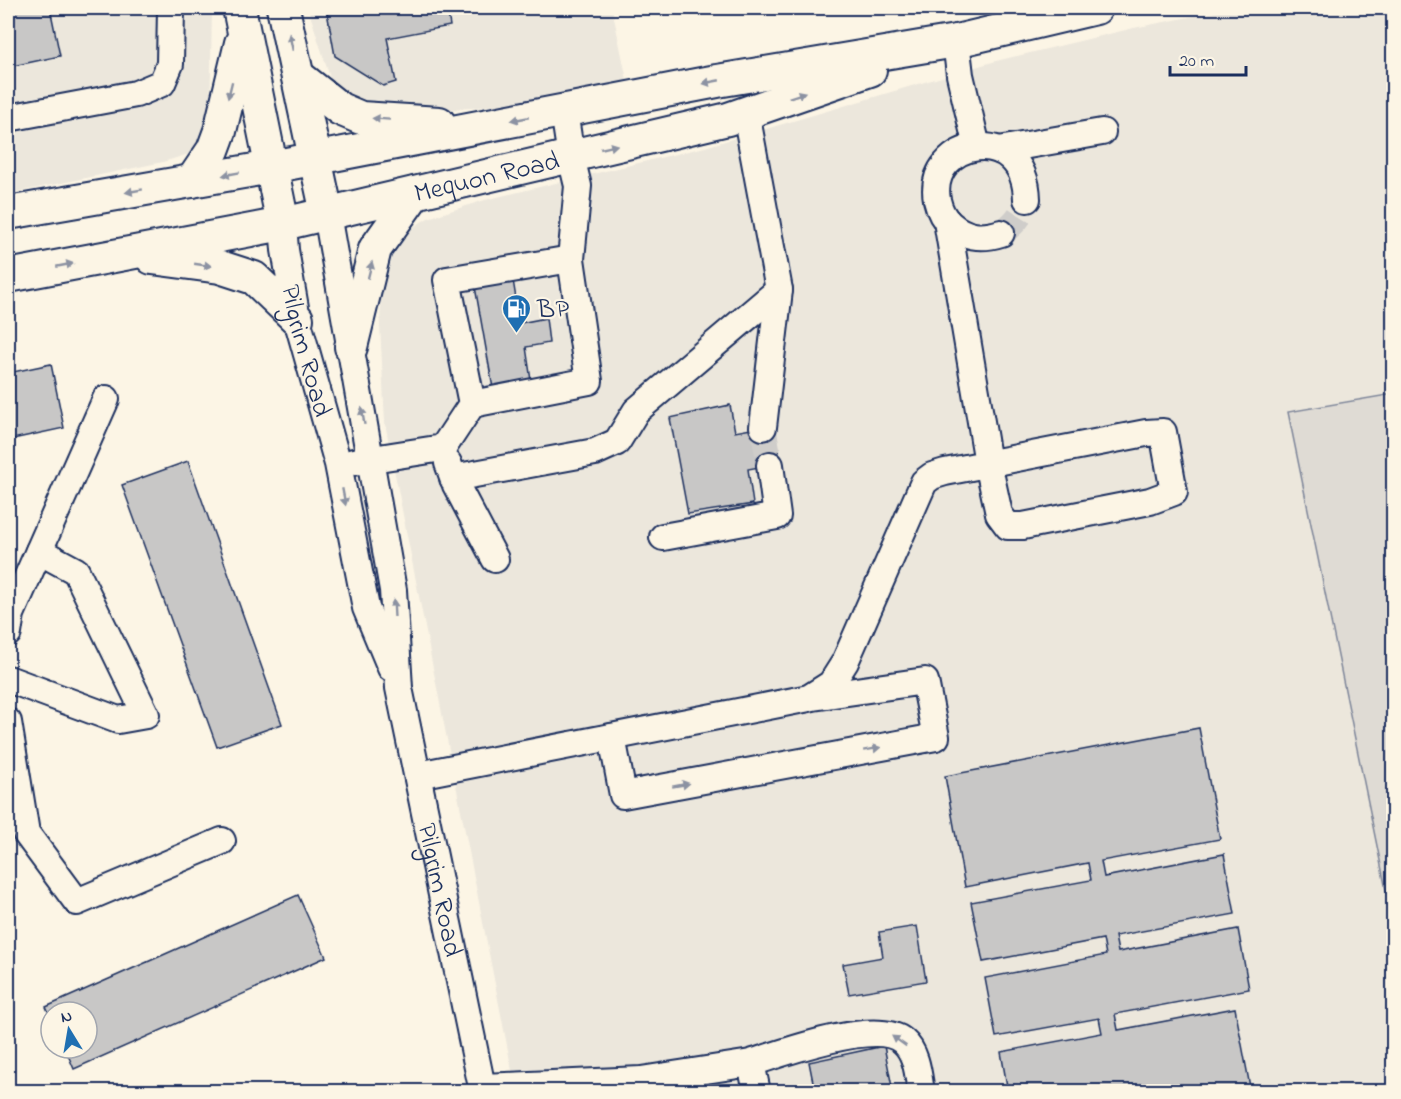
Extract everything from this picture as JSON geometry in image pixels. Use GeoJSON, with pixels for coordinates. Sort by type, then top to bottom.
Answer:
{"type":"FeatureCollection","features":[{"type":"Feature","properties":{"kind":"main road","name":"Pilgrim Road"},"geometry":{"type":"LineString","coordinates":[[284,8],[327,214]]}},
{"type":"Feature","properties":{"kind":"main road","name":"Mequon Road"},"geometry":{"type":"LineString","coordinates":[[8,213],[271,167],[717,81],[956,41],[1096,8]]}},
{"type":"Feature","properties":{"kind":"main road","name":"Pilgrim Road"},"geometry":{"type":"LineString","coordinates":[[241,20],[283,224]]}},
{"type":"Feature","properties":{"kind":"main road"},"geometry":{"type":"LineString","coordinates":[[192,181],[213,150],[220,131],[241,20]]}},
{"type":"Feature","properties":{"kind":"main road","name":"Mequon Road"},"geometry":{"type":"LineString","coordinates":[[8,276],[283,224],[571,157],[746,113],[956,41]]}},
{"type":"Feature","properties":{"kind":"main road"},"geometry":{"type":"LineString","coordinates":[[298,76],[340,109],[361,118],[482,126]]}},
{"type":"Feature","properties":{"kind":"main road"},"geometry":{"type":"LineString","coordinates":[[351,347],[375,249],[415,193]]}},
{"type":"Feature","properties":{"kind":"main road"},"geometry":{"type":"LineString","coordinates":[[124,254],[220,267],[244,274],[254,278],[297,319]]}},
{"type":"Feature","properties":{"kind":"street"},"geometry":{"type":"LineString","coordinates":[[8,118],[136,94],[162,83],[170,64],[171,8]]}},
{"type":"Feature","properties":{"kind":"street"},"geometry":{"type":"LineString","coordinates":[[956,41],[960,75],[988,148],[1012,158],[1022,169],[1027,183],[1027,199]]}},
{"type":"Feature","properties":{"kind":"street"},"geometry":{"type":"LineString","coordinates":[[472,404],[589,381],[571,259],[578,186],[564,111]]}},
{"type":"Feature","properties":{"kind":"street"},"geometry":{"type":"LineString","coordinates":[[746,113],[779,290],[763,427]]}},
{"type":"Feature","properties":{"kind":"street"},"geometry":{"type":"LineString","coordinates":[[1001,233],[987,237],[972,236],[958,231],[947,221],[939,208],[936,193],[938,178],[945,165],[956,155],[969,148],[988,148],[1102,132]]}},
{"type":"Feature","properties":{"kind":"street","name":"Pilgrim Road"},"geometry":{"type":"LineString","coordinates":[[327,214],[393,590],[399,688],[482,1089]]}},
{"type":"Feature","properties":{"kind":"street"},"geometry":{"type":"LineString","coordinates":[[809,698],[831,684],[845,662],[924,482],[932,476],[988,463],[1146,433],[1163,432],[1174,492],[1150,501],[1023,526],[1008,526],[999,514],[988,463],[947,221]]}},
{"type":"Feature","properties":{"kind":"street","name":"Pilgrim Road"},"geometry":{"type":"LineString","coordinates":[[283,224],[285,250],[297,319],[338,464],[366,608],[399,688]]}},
{"type":"Feature","properties":{"kind":"street"},"geometry":{"type":"LineString","coordinates":[[338,464],[443,448],[472,404],[447,280],[571,259]]}},
{"type":"Feature","properties":{"kind":"street"},"geometry":{"type":"LineString","coordinates":[[453,478],[595,452],[617,442],[636,411],[779,290]]}},
{"type":"Feature","properties":{"kind":"street"},"geometry":{"type":"LineString","coordinates":[[8,633],[11,614],[106,399]]}},
{"type":"Feature","properties":{"kind":"street"},"geometry":{"type":"LineString","coordinates":[[443,448],[453,478],[495,559]]}},
{"type":"Feature","properties":{"kind":"street"},"geometry":{"type":"LineString","coordinates":[[663,537],[777,516],[770,465]]}},
{"type":"Feature","properties":{"kind":"street"},"geometry":{"type":"LineString","coordinates":[[8,679],[118,720],[146,716],[76,571],[39,551]]}},
{"type":"Feature","properties":{"kind":"street"},"geometry":{"type":"LineString","coordinates":[[418,775],[612,736],[809,698],[925,681],[936,737],[623,795],[612,736]]}},
{"type":"Feature","properties":{"kind":"street"},"geometry":{"type":"LineString","coordinates":[[8,722],[26,833],[77,902],[222,841]]}},
{"type":"Feature","properties":{"kind":"street"},"geometry":{"type":"LineString","coordinates":[[482,1089],[641,1080],[683,1083],[807,1046],[860,1034],[885,1033],[902,1040],[914,1054],[921,1092]]}},
{"type":"Feature","properties":{"kind":"street"},"geometry":{"type":"LineString","coordinates":[[752,1063],[757,1092]]}},
{"type":"Feature","properties":{"kind":"shaded area"},"geometry":{"type":"Polygon","coordinates":[[[8,8],[212,8],[210,122],[205,140],[189,154],[163,162],[8,194],[8,8]]]}},
{"type":"Feature","properties":{"kind":"shaded area"},"geometry":{"type":"Polygon","coordinates":[[[308,8],[612,8],[628,85],[540,102],[497,106],[441,110],[365,107],[343,97],[331,81],[308,8]]]}},
{"type":"Feature","properties":{"kind":"shaded area"},"geometry":{"type":"Polygon","coordinates":[[[1235,8],[1393,8],[1393,393],[1288,412],[1393,924],[1393,1091],[516,1091],[385,423],[380,325],[382,277],[386,256],[405,232],[428,218],[485,200],[705,147],[996,61],[1134,28],[1235,8]]]}},
{"type":"Feature","properties":{"kind":"shaded area"},"geometry":{"type":"Polygon","coordinates":[[[1394,394],[1393,924],[1288,412],[1394,394]]]}},
{"type":"Feature","properties":{"kind":"building"},"geometry":{"type":"Polygon","coordinates":[[[8,8],[50,8],[60,56],[8,67],[8,8]]]}},
{"type":"Feature","properties":{"kind":"building"},"geometry":{"type":"Polygon","coordinates":[[[352,8],[447,8],[450,26],[387,38],[396,82],[383,86],[335,56],[327,12],[352,8]]]}},
{"type":"Feature","properties":{"kind":"building","name":"BP"},"geometry":{"type":"Polygon","coordinates":[[[512,274],[520,323],[546,318],[549,343],[526,347],[532,387],[494,394],[474,281],[512,274]]]}},
{"type":"Feature","properties":{"kind":"building"},"geometry":{"type":"Polygon","coordinates":[[[51,364],[64,428],[8,440],[8,373],[51,364]]]}},
{"type":"Feature","properties":{"kind":"building"},"geometry":{"type":"Polygon","coordinates":[[[730,405],[735,432],[773,425],[781,463],[748,469],[753,504],[688,514],[670,418],[730,405]]]}},
{"type":"Feature","properties":{"kind":"building"},"geometry":{"type":"Polygon","coordinates":[[[188,461],[282,724],[217,747],[122,485],[188,461]]]}},
{"type":"Feature","properties":{"kind":"building"},"geometry":{"type":"Polygon","coordinates":[[[1199,728],[1220,839],[1101,861],[1104,877],[1224,854],[1235,914],[1115,936],[1118,952],[1238,929],[1249,989],[1115,1014],[1118,1030],[1235,1008],[1251,1092],[1008,1092],[1001,1052],[1102,1033],[1099,1018],[996,1037],[985,978],[1106,955],[1103,939],[983,962],[971,902],[1091,880],[1088,863],[965,887],[945,776],[1199,728]]]}},
{"type":"Feature","properties":{"kind":"building"},"geometry":{"type":"Polygon","coordinates":[[[298,895],[326,957],[99,1058],[99,1000],[62,1000],[298,895]]]}},
{"type":"Feature","properties":{"kind":"building"},"geometry":{"type":"Polygon","coordinates":[[[917,926],[926,981],[849,994],[843,964],[883,957],[879,932],[917,926]]]}},
{"type":"Feature","properties":{"kind":"building"},"geometry":{"type":"Polygon","coordinates":[[[884,1046],[893,1092],[815,1092],[809,1062],[884,1046]]]}},
{"type":"Feature","properties":{"kind":"building"},"geometry":{"type":"Polygon","coordinates":[[[70,1060],[94,1060],[74,1069],[70,1060]]]}},
{"type":"Feature","properties":{"kind":"tunnel"},"geometry":{"type":"LineString","coordinates":[[1001,233],[1017,219],[1027,199]]}},
{"type":"Feature","properties":{"kind":"tunnel"},"geometry":{"type":"LineString","coordinates":[[763,427],[770,465]]}},
{"type":"Feature","properties":{"kind":"place","name":"BP"},"geometry":{"type":"Point","coordinates":[516,334]}}]}
